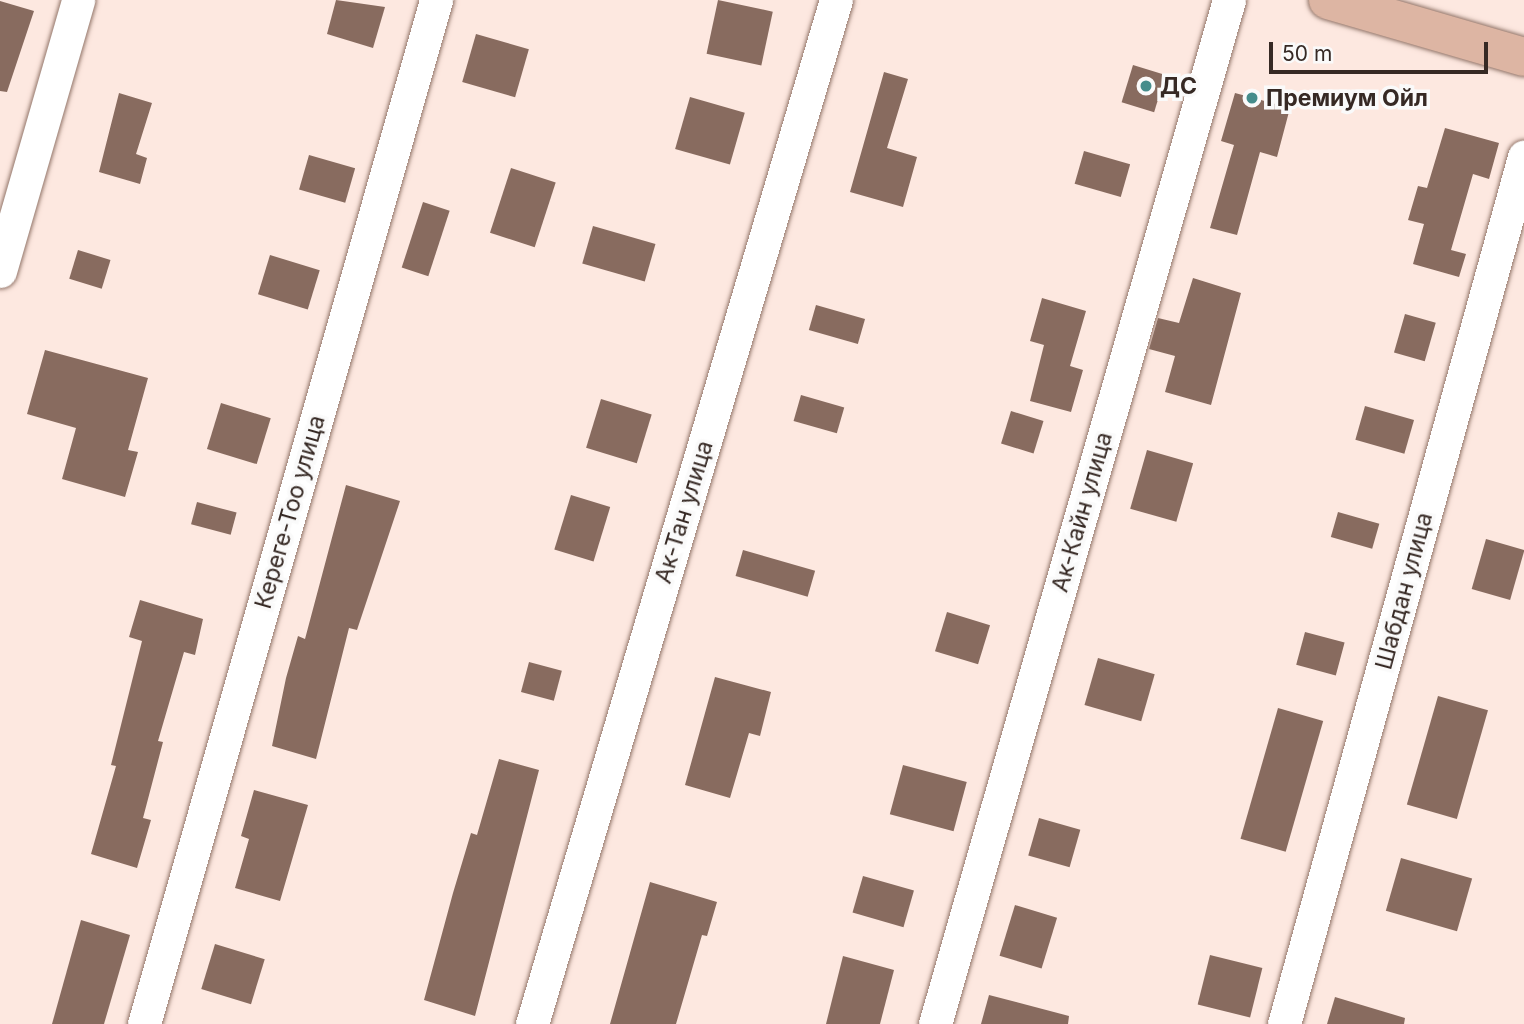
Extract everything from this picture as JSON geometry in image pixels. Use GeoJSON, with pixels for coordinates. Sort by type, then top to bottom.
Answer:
{"type":"FeatureCollection","features":[{"type":"Feature","properties":{"kind":"main road"},"geometry":{"type":"LineString","coordinates":[[1328,0],[1524,57]]}},
{"type":"Feature","properties":{"kind":"street"},"geometry":{"type":"LineString","coordinates":[[0,271],[78,0]]}},
{"type":"Feature","properties":{"kind":"street","name":"Кереге-Тоо улица"},"geometry":{"type":"LineString","coordinates":[[144,1024],[436,0]]}},
{"type":"Feature","properties":{"kind":"street","name":"Ак-Тан улица"},"geometry":{"type":"LineString","coordinates":[[532,1024],[836,0]]}},
{"type":"Feature","properties":{"kind":"street","name":"Ак-Кайн улица"},"geometry":{"type":"LineString","coordinates":[[935,1024],[1229,0]]}},
{"type":"Feature","properties":{"kind":"street","name":"Шабдан улица"},"geometry":{"type":"LineString","coordinates":[[1284,1024],[1524,157]]}},
{"type":"Feature","properties":{"kind":"building"},"geometry":{"type":"Polygon","coordinates":[[[336,0],[385,7],[373,48],[327,34],[336,0]]]}},
{"type":"Feature","properties":{"kind":"building"},"geometry":{"type":"Polygon","coordinates":[[[718,0],[773,12],[761,65],[707,54],[718,0]]]}},
{"type":"Feature","properties":{"kind":"building"},"geometry":{"type":"Polygon","coordinates":[[[0,1],[34,11],[7,92],[0,91],[0,1]]]}},
{"type":"Feature","properties":{"kind":"building"},"geometry":{"type":"Polygon","coordinates":[[[476,34],[529,49],[515,97],[462,82],[476,34]]]}},
{"type":"Feature","properties":{"kind":"building"},"geometry":{"type":"Polygon","coordinates":[[[1133,65],[1166,75],[1154,112],[1122,102],[1133,65]]]}},
{"type":"Feature","properties":{"kind":"building"},"geometry":{"type":"Polygon","coordinates":[[[884,72],[908,79],[887,148],[917,157],[903,207],[850,192],[884,72]]]}},
{"type":"Feature","properties":{"kind":"building"},"geometry":{"type":"Polygon","coordinates":[[[119,93],[152,103],[136,154],[147,158],[140,184],[99,172],[119,93]]]}},
{"type":"Feature","properties":{"kind":"building"},"geometry":{"type":"Polygon","coordinates":[[[1235,93],[1290,108],[1277,157],[1260,152],[1237,235],[1210,228],[1234,145],[1221,141],[1235,93]]]}},
{"type":"Feature","properties":{"kind":"building"},"geometry":{"type":"Polygon","coordinates":[[[690,97],[745,113],[730,165],[675,149],[690,97]]]}},
{"type":"Feature","properties":{"kind":"building"},"geometry":{"type":"Polygon","coordinates":[[[1445,128],[1499,143],[1489,179],[1473,174],[1451,250],[1466,254],[1459,277],[1413,264],[1424,224],[1408,220],[1418,186],[1427,188],[1445,128]]]}},
{"type":"Feature","properties":{"kind":"building"},"geometry":{"type":"Polygon","coordinates":[[[1084,151],[1130,164],[1121,197],[1075,184],[1084,151]]]}},
{"type":"Feature","properties":{"kind":"building"},"geometry":{"type":"Polygon","coordinates":[[[309,155],[355,168],[345,203],[299,190],[309,155]]]}},
{"type":"Feature","properties":{"kind":"building"},"geometry":{"type":"Polygon","coordinates":[[[511,168],[556,183],[535,247],[490,233],[511,168]]]}},
{"type":"Feature","properties":{"kind":"building"},"geometry":{"type":"Polygon","coordinates":[[[423,202],[450,211],[428,276],[402,268],[423,202]]]}},
{"type":"Feature","properties":{"kind":"building"},"geometry":{"type":"Polygon","coordinates":[[[593,226],[655,244],[645,281],[582,263],[593,226]]]}},
{"type":"Feature","properties":{"kind":"building"},"geometry":{"type":"Polygon","coordinates":[[[78,250],[111,260],[102,289],[69,279],[78,250]]]}},
{"type":"Feature","properties":{"kind":"building"},"geometry":{"type":"Polygon","coordinates":[[[270,255],[320,270],[308,309],[258,294],[270,255]]]}},
{"type":"Feature","properties":{"kind":"building"},"geometry":{"type":"Polygon","coordinates":[[[1193,278],[1241,293],[1211,405],[1165,392],[1175,356],[1149,349],[1158,318],[1179,323],[1193,278]]]}},
{"type":"Feature","properties":{"kind":"building"},"geometry":{"type":"Polygon","coordinates":[[[1042,298],[1086,311],[1070,366],[1083,370],[1071,412],[1030,401],[1044,345],[1030,341],[1042,298]]]}},
{"type":"Feature","properties":{"kind":"building"},"geometry":{"type":"Polygon","coordinates":[[[816,305],[865,319],[858,344],[809,330],[816,305]]]}},
{"type":"Feature","properties":{"kind":"building"},"geometry":{"type":"Polygon","coordinates":[[[1405,314],[1436,323],[1425,361],[1394,352],[1405,314]]]}},
{"type":"Feature","properties":{"kind":"building"},"geometry":{"type":"Polygon","coordinates":[[[45,350],[148,378],[128,450],[138,452],[125,497],[62,479],[76,428],[27,414],[45,350]]]}},
{"type":"Feature","properties":{"kind":"building"},"geometry":{"type":"Polygon","coordinates":[[[801,395],[844,407],[837,433],[794,421],[801,395]]]}},
{"type":"Feature","properties":{"kind":"building"},"geometry":{"type":"Polygon","coordinates":[[[601,399],[652,414],[637,463],[586,448],[601,399]]]}},
{"type":"Feature","properties":{"kind":"building"},"geometry":{"type":"Polygon","coordinates":[[[221,403],[271,418],[257,464],[207,449],[221,403]]]}},
{"type":"Feature","properties":{"kind":"building"},"geometry":{"type":"Polygon","coordinates":[[[1365,406],[1414,420],[1404,454],[1355,440],[1365,406]]]}},
{"type":"Feature","properties":{"kind":"building"},"geometry":{"type":"Polygon","coordinates":[[[1011,411],[1044,421],[1034,453],[1001,444],[1011,411]]]}},
{"type":"Feature","properties":{"kind":"building"},"geometry":{"type":"Polygon","coordinates":[[[1147,450],[1193,463],[1176,522],[1130,509],[1147,450]]]}},
{"type":"Feature","properties":{"kind":"building"},"geometry":{"type":"Polygon","coordinates":[[[346,485],[400,501],[357,630],[349,628],[316,759],[272,746],[286,678],[298,636],[305,639],[346,485]]]}},
{"type":"Feature","properties":{"kind":"building"},"geometry":{"type":"Polygon","coordinates":[[[571,495],[610,507],[594,561],[554,550],[571,495]]]}},
{"type":"Feature","properties":{"kind":"building"},"geometry":{"type":"Polygon","coordinates":[[[197,502],[237,513],[231,535],[191,524],[197,502]]]}},
{"type":"Feature","properties":{"kind":"building"},"geometry":{"type":"Polygon","coordinates":[[[1338,512],[1379,524],[1372,549],[1331,537],[1338,512]]]}},
{"type":"Feature","properties":{"kind":"building"},"geometry":{"type":"Polygon","coordinates":[[[1486,539],[1524,550],[1510,600],[1472,589],[1486,539]]]}},
{"type":"Feature","properties":{"kind":"building"},"geometry":{"type":"Polygon","coordinates":[[[743,550],[815,571],[808,597],[736,576],[743,550]]]}},
{"type":"Feature","properties":{"kind":"building"},"geometry":{"type":"Polygon","coordinates":[[[140,600],[203,619],[195,655],[184,652],[158,741],[163,742],[143,818],[151,820],[137,868],[91,854],[116,766],[111,765],[142,641],[129,637],[140,600]]]}},
{"type":"Feature","properties":{"kind":"building"},"geometry":{"type":"Polygon","coordinates":[[[947,612],[990,625],[978,664],[935,651],[947,612]]]}},
{"type":"Feature","properties":{"kind":"building"},"geometry":{"type":"Polygon","coordinates":[[[1305,632],[1345,643],[1336,675],[1296,665],[1305,632]]]}},
{"type":"Feature","properties":{"kind":"building"},"geometry":{"type":"Polygon","coordinates":[[[1098,658],[1155,674],[1141,721],[1084,705],[1098,658]]]}},
{"type":"Feature","properties":{"kind":"building"},"geometry":{"type":"Polygon","coordinates":[[[529,662],[562,671],[554,701],[521,692],[529,662]]]}},
{"type":"Feature","properties":{"kind":"building"},"geometry":{"type":"Polygon","coordinates":[[[715,677],[771,692],[760,736],[749,733],[730,798],[685,785],[715,677]]]}},
{"type":"Feature","properties":{"kind":"building"},"geometry":{"type":"Polygon","coordinates":[[[1438,696],[1488,710],[1457,819],[1407,805],[1438,696]]]}},
{"type":"Feature","properties":{"kind":"building"},"geometry":{"type":"Polygon","coordinates":[[[1278,708],[1323,721],[1286,852],[1241,839],[1278,708]]]}},
{"type":"Feature","properties":{"kind":"building"},"geometry":{"type":"Polygon","coordinates":[[[499,759],[539,770],[475,1016],[424,1000],[471,833],[477,835],[499,759]]]}},
{"type":"Feature","properties":{"kind":"building"},"geometry":{"type":"Polygon","coordinates":[[[903,765],[967,782],[954,831],[890,814],[903,765]]]}},
{"type":"Feature","properties":{"kind":"building"},"geometry":{"type":"Polygon","coordinates":[[[254,790],[308,805],[280,901],[235,888],[249,839],[241,836],[254,790]]]}},
{"type":"Feature","properties":{"kind":"building"},"geometry":{"type":"Polygon","coordinates":[[[1039,818],[1080,830],[1070,867],[1028,855],[1039,818]]]}},
{"type":"Feature","properties":{"kind":"building"},"geometry":{"type":"Polygon","coordinates":[[[1401,858],[1472,878],[1457,931],[1386,911],[1401,858]]]}},
{"type":"Feature","properties":{"kind":"building"},"geometry":{"type":"Polygon","coordinates":[[[863,876],[914,891],[903,927],[853,913],[863,876]]]}},
{"type":"Feature","properties":{"kind":"building"},"geometry":{"type":"Polygon","coordinates":[[[650,882],[717,902],[707,936],[702,935],[676,1024],[610,1024],[650,882]]]}},
{"type":"Feature","properties":{"kind":"building"},"geometry":{"type":"Polygon","coordinates":[[[1015,905],[1057,918],[1042,969],[1000,956],[1015,905]]]}},
{"type":"Feature","properties":{"kind":"building"},"geometry":{"type":"Polygon","coordinates":[[[81,920],[130,935],[104,1024],[52,1024],[81,920]]]}},
{"type":"Feature","properties":{"kind":"building"},"geometry":{"type":"Polygon","coordinates":[[[215,944],[265,959],[251,1004],[201,989],[215,944]]]}},
{"type":"Feature","properties":{"kind":"building"},"geometry":{"type":"Polygon","coordinates":[[[1210,955],[1262,968],[1250,1018],[1198,1004],[1210,955]]]}},
{"type":"Feature","properties":{"kind":"building"},"geometry":{"type":"Polygon","coordinates":[[[843,956],[894,970],[880,1024],[826,1024],[843,956]]]}},
{"type":"Feature","properties":{"kind":"building"},"geometry":{"type":"Polygon","coordinates":[[[989,995],[1069,1016],[1068,1024],[981,1024],[989,995]]]}},
{"type":"Feature","properties":{"kind":"building"},"geometry":{"type":"Polygon","coordinates":[[[1335,997],[1405,1018],[1404,1024],[1327,1024],[1335,997]]]}},
{"type":"Feature","properties":{"kind":"place","name":"ДС"},"geometry":{"type":"Point","coordinates":[1146,86]}},
{"type":"Feature","properties":{"kind":"place","name":"Премиум Ойл"},"geometry":{"type":"Point","coordinates":[1252,98]}}]}
